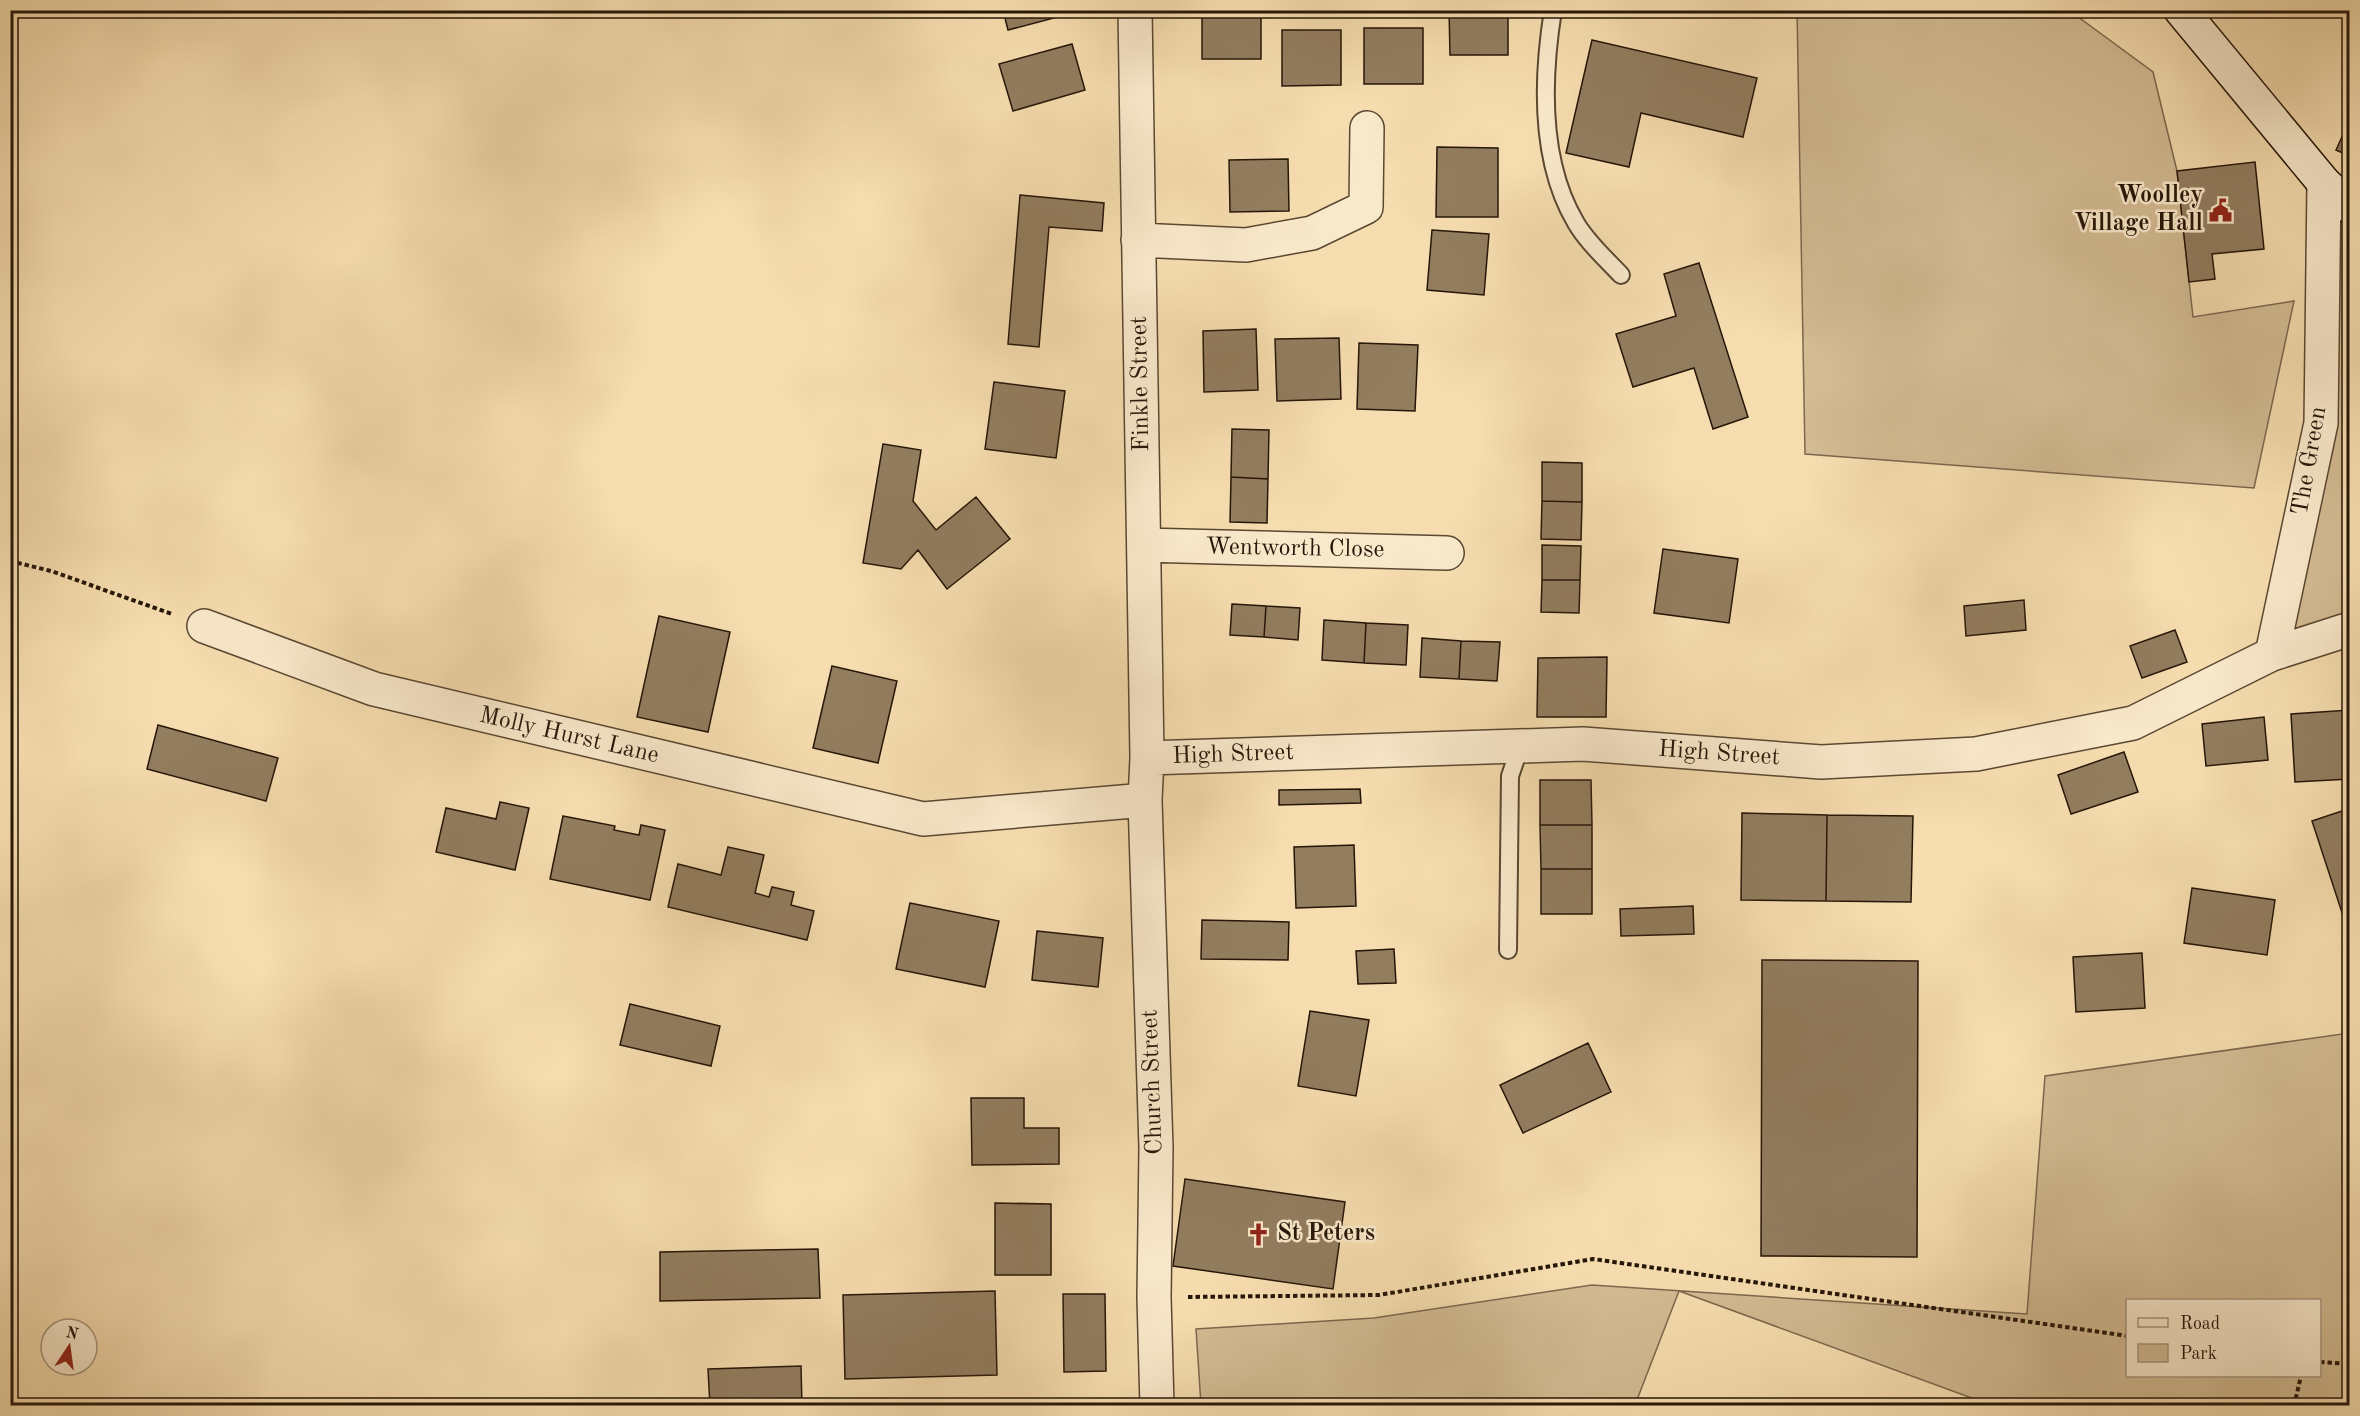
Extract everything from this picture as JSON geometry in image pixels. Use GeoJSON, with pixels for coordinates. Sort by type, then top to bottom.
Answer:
{"type":"FeatureCollection","features":[{"type":"Feature","properties":{"kind":"street","name":"Finkle Street"},"geometry":{"type":"LineString","coordinates":[[1135,10],[1147,758]]}},
{"type":"Feature","properties":{"kind":"street"},"geometry":{"type":"LineString","coordinates":[[2181,10],[2324,183],[2349,207]]}},
{"type":"Feature","properties":{"kind":"street"},"geometry":{"type":"LineString","coordinates":[[1138,240],[1246,245],[1312,233],[1366,207],[1367,128]]}},
{"type":"Feature","properties":{"kind":"street","name":"The Green"},"geometry":{"type":"LineString","coordinates":[[2272,654],[2321,423],[2324,183]]}},
{"type":"Feature","properties":{"kind":"street","name":"Wentworth Close"},"geometry":{"type":"LineString","coordinates":[[1144,545],[1447,552]]}},
{"type":"Feature","properties":{"kind":"street","name":"Molly Hurst Lane"},"geometry":{"type":"LineString","coordinates":[[204,626],[374,689],[923,819],[1145,800]]}},
{"type":"Feature","properties":{"kind":"street"},"geometry":{"type":"LineString","coordinates":[[2272,654],[2349,629]]}},
{"type":"Feature","properties":{"kind":"street","name":"High Street"},"geometry":{"type":"LineString","coordinates":[[1147,758],[1583,744],[1821,762],[1976,754],[2133,723],[2272,654]]}},
{"type":"Feature","properties":{"kind":"street","name":"Church Street"},"geometry":{"type":"LineString","coordinates":[[1147,758],[1145,800],[1156,1148],[1154,1297],[1157,1406]]}},
{"type":"Feature","properties":{"kind":"lane"},"geometry":{"type":"LineString","coordinates":[[1553,10],[1547,51],[1547,129],[1558,183],[1576,225],[1621,275]]}},
{"type":"Feature","properties":{"kind":"lane"},"geometry":{"type":"LineString","coordinates":[[1508,950],[1510,776],[1520,747]]}},
{"type":"Feature","properties":{"kind":"path"},"geometry":{"type":"LineString","coordinates":[[10,561],[51,571],[204,626]]}},
{"type":"Feature","properties":{"kind":"path"},"geometry":{"type":"LineString","coordinates":[[1154,1297],[1379,1295],[1593,1259],[2126,1336]]}},
{"type":"Feature","properties":{"kind":"path"},"geometry":{"type":"LineString","coordinates":[[2321,1362],[2349,1364]]}},
{"type":"Feature","properties":{"kind":"path"},"geometry":{"type":"LineString","coordinates":[[2294,1406],[2301,1377]]}},
{"type":"Feature","properties":{"kind":"green space"},"geometry":{"type":"Polygon","coordinates":[[[1797,11],[2070,11],[2153,72],[2177,171],[2193,317],[2294,301],[2254,488],[1805,454],[1797,11]]]}},
{"type":"Feature","properties":{"kind":"green space"},"geometry":{"type":"Polygon","coordinates":[[[2324,183],[2349,207],[2349,629],[2272,654],[2321,423],[2324,183]]]}},
{"type":"Feature","properties":{"kind":"green space"},"geometry":{"type":"Polygon","coordinates":[[[2349,1033],[2349,1405],[2042,1406],[1980,1401],[1679,1291],[1635,1405],[1201,1405],[1196,1329],[1374,1318],[1592,1285],[2027,1314],[2045,1076],[2349,1033]]]}},
{"type":"Feature","properties":{"kind":"building"},"geometry":{"type":"Polygon","coordinates":[[[1003,10],[1068,10],[1069,14],[1008,30],[1003,10]]]}},
{"type":"Feature","properties":{"kind":"building"},"geometry":{"type":"Polygon","coordinates":[[[1202,10],[1261,10],[1261,59],[1202,59],[1202,10]]]}},
{"type":"Feature","properties":{"kind":"building"},"geometry":{"type":"Polygon","coordinates":[[[1449,10],[1508,10],[1508,55],[1450,55],[1449,10]]]}},
{"type":"Feature","properties":{"kind":"building"},"geometry":{"type":"Polygon","coordinates":[[[1364,28],[1423,28],[1423,84],[1364,84],[1364,28]]]}},
{"type":"Feature","properties":{"kind":"building"},"geometry":{"type":"Polygon","coordinates":[[[1282,30],[1341,30],[1341,85],[1282,86],[1282,30]]]}},
{"type":"Feature","properties":{"kind":"building"},"geometry":{"type":"Polygon","coordinates":[[[1592,40],[1757,78],[1743,137],[1641,113],[1629,167],[1566,153],[1592,40]]]}},
{"type":"Feature","properties":{"kind":"building"},"geometry":{"type":"Polygon","coordinates":[[[1072,44],[1085,90],[1013,111],[999,64],[1072,44]]]}},
{"type":"Feature","properties":{"kind":"building"},"geometry":{"type":"Polygon","coordinates":[[[2350,119],[2350,156],[2336,150],[2350,119]]]}},
{"type":"Feature","properties":{"kind":"building"},"geometry":{"type":"Polygon","coordinates":[[[1437,147],[1498,148],[1498,217],[1436,217],[1437,147]]]}},
{"type":"Feature","properties":{"kind":"building"},"geometry":{"type":"Polygon","coordinates":[[[1288,159],[1289,211],[1230,212],[1229,160],[1288,159]]]}},
{"type":"Feature","properties":{"kind":"building","name":"Woolley Village Hall"},"geometry":{"type":"Polygon","coordinates":[[[2255,162],[2264,249],[2212,254],[2215,279],[2189,282],[2177,171],[2255,162]]]}},
{"type":"Feature","properties":{"kind":"building"},"geometry":{"type":"Polygon","coordinates":[[[1020,195],[1104,203],[1102,231],[1049,227],[1039,347],[1008,344],[1020,195]]]}},
{"type":"Feature","properties":{"kind":"building"},"geometry":{"type":"Polygon","coordinates":[[[1432,230],[1489,234],[1484,295],[1427,290],[1432,230]]]}},
{"type":"Feature","properties":{"kind":"building"},"geometry":{"type":"Polygon","coordinates":[[[1699,263],[1748,417],[1713,429],[1694,368],[1633,387],[1616,334],[1676,316],[1664,274],[1699,263]]]}},
{"type":"Feature","properties":{"kind":"building"},"geometry":{"type":"Polygon","coordinates":[[[1256,329],[1258,390],[1204,392],[1203,331],[1256,329]]]}},
{"type":"Feature","properties":{"kind":"building"},"geometry":{"type":"Polygon","coordinates":[[[1339,338],[1341,399],[1277,401],[1275,339],[1339,338]]]}},
{"type":"Feature","properties":{"kind":"building"},"geometry":{"type":"Polygon","coordinates":[[[1359,343],[1418,345],[1415,411],[1357,409],[1359,343]]]}},
{"type":"Feature","properties":{"kind":"building"},"geometry":{"type":"Polygon","coordinates":[[[994,382],[1065,391],[1056,458],[985,449],[994,382]]]}},
{"type":"Feature","properties":{"kind":"building"},"geometry":{"type":"Polygon","coordinates":[[[1232,429],[1269,430],[1268,479],[1231,477],[1232,429]]]}},
{"type":"Feature","properties":{"kind":"building"},"geometry":{"type":"Polygon","coordinates":[[[883,444],[921,450],[913,501],[936,530],[976,497],[1010,539],[947,589],[918,550],[901,569],[863,563],[883,444]]]}},
{"type":"Feature","properties":{"kind":"building"},"geometry":{"type":"Polygon","coordinates":[[[1542,462],[1582,463],[1582,502],[1542,501],[1542,462]]]}},
{"type":"Feature","properties":{"kind":"building"},"geometry":{"type":"Polygon","coordinates":[[[1231,477],[1268,479],[1267,523],[1230,522],[1231,477]]]}},
{"type":"Feature","properties":{"kind":"building"},"geometry":{"type":"Polygon","coordinates":[[[1542,501],[1582,502],[1581,540],[1541,539],[1542,501]]]}},
{"type":"Feature","properties":{"kind":"building"},"geometry":{"type":"Polygon","coordinates":[[[1542,545],[1581,546],[1580,580],[1542,580],[1542,545]]]}},
{"type":"Feature","properties":{"kind":"building"},"geometry":{"type":"Polygon","coordinates":[[[1663,549],[1738,559],[1729,623],[1654,613],[1663,549]]]}},
{"type":"Feature","properties":{"kind":"building"},"geometry":{"type":"Polygon","coordinates":[[[1542,580],[1580,580],[1579,613],[1541,612],[1542,580]]]}},
{"type":"Feature","properties":{"kind":"building"},"geometry":{"type":"Polygon","coordinates":[[[2024,600],[2026,630],[1966,636],[1964,606],[2024,600]]]}},
{"type":"Feature","properties":{"kind":"building"},"geometry":{"type":"Polygon","coordinates":[[[1232,604],[1266,606],[1264,637],[1230,635],[1232,604]]]}},
{"type":"Feature","properties":{"kind":"building"},"geometry":{"type":"Polygon","coordinates":[[[1266,606],[1300,608],[1298,640],[1264,637],[1266,606]]]}},
{"type":"Feature","properties":{"kind":"building"},"geometry":{"type":"Polygon","coordinates":[[[659,616],[730,632],[708,732],[637,717],[659,616]]]}},
{"type":"Feature","properties":{"kind":"building"},"geometry":{"type":"Polygon","coordinates":[[[1324,620],[1366,623],[1364,663],[1322,660],[1324,620]]]}},
{"type":"Feature","properties":{"kind":"building"},"geometry":{"type":"Polygon","coordinates":[[[1366,623],[1408,625],[1406,665],[1364,663],[1366,623]]]}},
{"type":"Feature","properties":{"kind":"building"},"geometry":{"type":"Polygon","coordinates":[[[2175,630],[2187,662],[2142,678],[2130,646],[2175,630]]]}},
{"type":"Feature","properties":{"kind":"building"},"geometry":{"type":"Polygon","coordinates":[[[1422,638],[1461,641],[1459,679],[1420,677],[1422,638]]]}},
{"type":"Feature","properties":{"kind":"building"},"geometry":{"type":"Polygon","coordinates":[[[1461,641],[1500,642],[1497,681],[1459,679],[1461,641]]]}},
{"type":"Feature","properties":{"kind":"building"},"geometry":{"type":"Polygon","coordinates":[[[1607,657],[1606,717],[1537,717],[1538,658],[1607,657]]]}},
{"type":"Feature","properties":{"kind":"building"},"geometry":{"type":"Polygon","coordinates":[[[832,666],[897,681],[878,763],[813,748],[832,666]]]}},
{"type":"Feature","properties":{"kind":"building"},"geometry":{"type":"Polygon","coordinates":[[[2350,710],[2350,779],[2295,782],[2291,714],[2350,710]]]}},
{"type":"Feature","properties":{"kind":"building"},"geometry":{"type":"Polygon","coordinates":[[[2264,717],[2268,760],[2206,766],[2202,724],[2264,717]]]}},
{"type":"Feature","properties":{"kind":"building"},"geometry":{"type":"Polygon","coordinates":[[[158,725],[278,758],[266,801],[147,769],[158,725]]]}},
{"type":"Feature","properties":{"kind":"building"},"geometry":{"type":"Polygon","coordinates":[[[2124,752],[2138,792],[2071,814],[2058,775],[2124,752]]]}},
{"type":"Feature","properties":{"kind":"building"},"geometry":{"type":"Polygon","coordinates":[[[1540,780],[1591,780],[1592,825],[1540,825],[1540,780]]]}},
{"type":"Feature","properties":{"kind":"building"},"geometry":{"type":"Polygon","coordinates":[[[1360,789],[1361,803],[1279,805],[1279,790],[1360,789]]]}},
{"type":"Feature","properties":{"kind":"building"},"geometry":{"type":"Polygon","coordinates":[[[500,802],[529,808],[515,870],[436,852],[446,808],[496,819],[500,802]]]}},
{"type":"Feature","properties":{"kind":"building"},"geometry":{"type":"Polygon","coordinates":[[[2345,810],[2350,825],[2350,937],[2312,821],[2345,810]]]}},
{"type":"Feature","properties":{"kind":"building"},"geometry":{"type":"Polygon","coordinates":[[[1742,813],[1827,815],[1826,901],[1741,900],[1742,813]]]}},
{"type":"Feature","properties":{"kind":"building"},"geometry":{"type":"Polygon","coordinates":[[[1827,815],[1913,816],[1911,902],[1826,901],[1827,815]]]}},
{"type":"Feature","properties":{"kind":"building"},"geometry":{"type":"Polygon","coordinates":[[[563,816],[615,826],[614,830],[639,835],[641,825],[665,830],[650,900],[550,879],[563,816]]]}},
{"type":"Feature","properties":{"kind":"building"},"geometry":{"type":"Polygon","coordinates":[[[1540,825],[1592,825],[1592,869],[1541,869],[1540,825]]]}},
{"type":"Feature","properties":{"kind":"building"},"geometry":{"type":"Polygon","coordinates":[[[1354,845],[1356,906],[1296,908],[1294,847],[1354,845]]]}},
{"type":"Feature","properties":{"kind":"building"},"geometry":{"type":"Polygon","coordinates":[[[728,847],[764,855],[755,893],[769,897],[772,887],[794,892],[791,905],[814,911],[807,940],[668,907],[678,864],[721,875],[728,847]]]}},
{"type":"Feature","properties":{"kind":"building"},"geometry":{"type":"Polygon","coordinates":[[[1541,869],[1592,869],[1592,914],[1541,914],[1541,869]]]}},
{"type":"Feature","properties":{"kind":"building"},"geometry":{"type":"Polygon","coordinates":[[[2192,888],[2275,900],[2267,955],[2184,943],[2192,888]]]}},
{"type":"Feature","properties":{"kind":"building"},"geometry":{"type":"Polygon","coordinates":[[[910,903],[999,921],[985,987],[896,969],[910,903]]]}},
{"type":"Feature","properties":{"kind":"building"},"geometry":{"type":"Polygon","coordinates":[[[1693,906],[1694,934],[1621,936],[1620,909],[1693,906]]]}},
{"type":"Feature","properties":{"kind":"building"},"geometry":{"type":"Polygon","coordinates":[[[1202,920],[1289,922],[1288,960],[1201,959],[1202,920]]]}},
{"type":"Feature","properties":{"kind":"building"},"geometry":{"type":"Polygon","coordinates":[[[1037,931],[1103,938],[1098,987],[1032,980],[1037,931]]]}},
{"type":"Feature","properties":{"kind":"building"},"geometry":{"type":"Polygon","coordinates":[[[1394,949],[1396,983],[1358,984],[1356,951],[1394,949]]]}},
{"type":"Feature","properties":{"kind":"building"},"geometry":{"type":"Polygon","coordinates":[[[2142,953],[2145,1008],[2076,1012],[2073,957],[2142,953]]]}},
{"type":"Feature","properties":{"kind":"building"},"geometry":{"type":"Polygon","coordinates":[[[1762,960],[1918,961],[1917,1257],[1761,1256],[1762,960]]]}},
{"type":"Feature","properties":{"kind":"building"},"geometry":{"type":"Polygon","coordinates":[[[630,1004],[720,1026],[711,1066],[620,1045],[630,1004]]]}},
{"type":"Feature","properties":{"kind":"building"},"geometry":{"type":"Polygon","coordinates":[[[1310,1011],[1369,1020],[1356,1096],[1298,1086],[1310,1011]]]}},
{"type":"Feature","properties":{"kind":"building"},"geometry":{"type":"Polygon","coordinates":[[[1588,1043],[1611,1092],[1523,1133],[1500,1085],[1588,1043]]]}},
{"type":"Feature","properties":{"kind":"building"},"geometry":{"type":"Polygon","coordinates":[[[971,1098],[1024,1098],[1024,1128],[1059,1128],[1059,1164],[972,1165],[971,1098]]]}},
{"type":"Feature","properties":{"kind":"building","name":"St Peters"},"geometry":{"type":"Polygon","coordinates":[[[1185,1179],[1345,1202],[1333,1289],[1173,1266],[1185,1179]]]}},
{"type":"Feature","properties":{"kind":"building"},"geometry":{"type":"Polygon","coordinates":[[[995,1203],[1051,1204],[1051,1275],[995,1275],[995,1203]]]}},
{"type":"Feature","properties":{"kind":"building"},"geometry":{"type":"Polygon","coordinates":[[[818,1249],[820,1298],[660,1301],[660,1252],[818,1249]]]}},
{"type":"Feature","properties":{"kind":"building"},"geometry":{"type":"Polygon","coordinates":[[[995,1291],[997,1375],[845,1379],[843,1295],[995,1291]]]}},
{"type":"Feature","properties":{"kind":"building"},"geometry":{"type":"Polygon","coordinates":[[[1063,1294],[1105,1294],[1106,1371],[1064,1372],[1063,1294]]]}},
{"type":"Feature","properties":{"kind":"building"},"geometry":{"type":"Polygon","coordinates":[[[801,1366],[802,1406],[710,1406],[708,1369],[801,1366]]]}},
{"type":"Feature","properties":{"kind":"place","name":"Woolley Village Hall"},"geometry":{"type":"Point","coordinates":[2221,210]}},
{"type":"Feature","properties":{"kind":"place","name":"St Peters"},"geometry":{"type":"Point","coordinates":[1259,1234]}}]}
